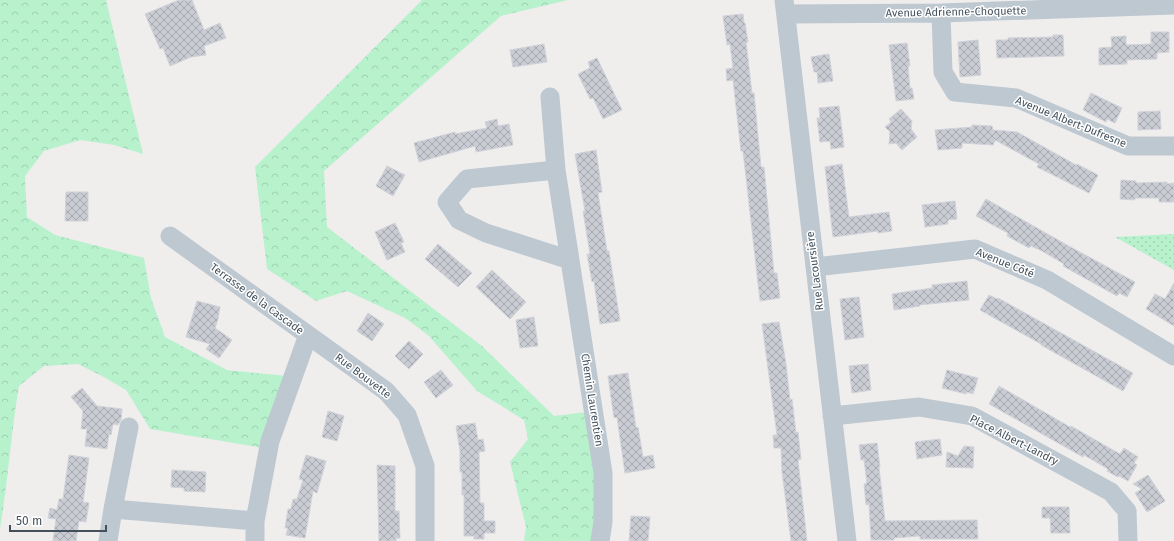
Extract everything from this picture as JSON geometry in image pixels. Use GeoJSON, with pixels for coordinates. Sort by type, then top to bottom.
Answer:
{"type":"FeatureCollection","features":[{"type":"Feature","properties":{"kind":"street","name":"Avenue Adrienne-Choquette"},"geometry":{"type":"LineString","coordinates":[[785,7],[941,13],[1174,5]]}},
{"type":"Feature","properties":{"kind":"street","name":"Rue Lacoursière"},"geometry":{"type":"LineString","coordinates":[[785,7],[847,541]]}},
{"type":"Feature","properties":{"kind":"street","name":"Avenue Albert-Dufresne"},"geometry":{"type":"LineString","coordinates":[[941,13],[943,72],[955,92],[1016,98],[1128,146],[1174,146]]}},
{"type":"Feature","properties":{"kind":"street","name":"Chemin Laurentien"},"geometry":{"type":"LineString","coordinates":[[550,97],[556,170],[603,473],[603,522],[600,541]]}},
{"type":"Feature","properties":{"kind":"street"},"geometry":{"type":"LineString","coordinates":[[556,170],[467,179],[447,202],[459,220],[486,233],[570,260]]}},
{"type":"Feature","properties":{"kind":"street","name":"Terrasse de la Cascade"},"geometry":{"type":"LineString","coordinates":[[170,236],[308,335],[270,441],[255,521],[255,541]]}},
{"type":"Feature","properties":{"kind":"street","name":"Avenue Côté"},"geometry":{"type":"LineString","coordinates":[[815,267],[975,249],[1047,280],[1174,356]]}},
{"type":"Feature","properties":{"kind":"street","name":"Rue Bouvette"},"geometry":{"type":"LineString","coordinates":[[308,335],[386,391],[407,415],[425,466],[425,541]]}},
{"type":"Feature","properties":{"kind":"street","name":"Place Albert-Landry"},"geometry":{"type":"LineString","coordinates":[[832,416],[919,407],[972,416],[1111,492],[1127,511],[1128,541]]}},
{"type":"Feature","properties":{"kind":"street"},"geometry":{"type":"LineString","coordinates":[[108,541],[129,427]]}},
{"type":"Feature","properties":{"kind":"street"},"geometry":{"type":"LineString","coordinates":[[113,509],[255,521]]}},
{"type":"Feature","properties":{"kind":"green space"},"geometry":{"type":"Polygon","coordinates":[[[0,0],[106,0],[143,154],[114,145],[80,140],[44,151],[25,176],[27,217],[55,235],[144,258],[151,298],[165,337],[227,370],[287,376],[269,449],[150,429],[126,390],[78,364],[44,366],[19,386],[0,529],[0,0]]]}},
{"type":"Feature","properties":{"kind":"green space"},"geometry":{"type":"Polygon","coordinates":[[[422,0],[568,0],[501,16],[324,171],[327,227],[482,346],[554,416],[594,411],[600,541],[524,541],[526,527],[510,462],[528,439],[524,420],[477,391],[428,335],[405,318],[347,291],[316,301],[267,269],[255,167],[422,0]]]}},
{"type":"Feature","properties":{"kind":"green space"},"geometry":{"type":"Polygon","coordinates":[[[1174,234],[1174,270],[1115,237],[1174,234]]]}},
{"type":"Feature","properties":{"kind":"building"},"geometry":{"type":"Polygon","coordinates":[[[179,0],[192,0],[204,30],[220,23],[226,38],[204,46],[206,55],[191,57],[170,66],[163,48],[160,49],[145,14],[179,0]]]}},
{"type":"Feature","properties":{"kind":"building"},"geometry":{"type":"Polygon","coordinates":[[[743,14],[748,42],[746,42],[752,93],[754,93],[761,167],[764,167],[774,273],[777,273],[780,298],[760,301],[743,151],[741,151],[733,80],[727,81],[726,69],[733,68],[730,44],[727,45],[723,16],[743,14]]]}},
{"type":"Feature","properties":{"kind":"building"},"geometry":{"type":"Polygon","coordinates":[[[1151,32],[1169,32],[1169,52],[1157,53],[1157,59],[1127,60],[1127,64],[1099,65],[1099,48],[1112,47],[1111,37],[1126,36],[1126,45],[1151,44],[1151,32]]]}},
{"type":"Feature","properties":{"kind":"building"},"geometry":{"type":"Polygon","coordinates":[[[1053,35],[1063,35],[1064,56],[997,58],[996,40],[1008,40],[1008,38],[1053,37],[1053,35]]]}},
{"type":"Feature","properties":{"kind":"building"},"geometry":{"type":"Polygon","coordinates":[[[978,40],[981,75],[960,77],[958,42],[978,40]]]}},
{"type":"Feature","properties":{"kind":"building"},"geometry":{"type":"Polygon","coordinates":[[[907,43],[910,66],[908,66],[910,88],[912,88],[914,99],[896,101],[889,45],[907,43]]]}},
{"type":"Feature","properties":{"kind":"building"},"geometry":{"type":"Polygon","coordinates":[[[544,44],[547,62],[513,67],[510,50],[544,44]]]}},
{"type":"Feature","properties":{"kind":"building"},"geometry":{"type":"Polygon","coordinates":[[[829,54],[833,81],[818,83],[817,72],[814,72],[811,57],[829,54]]]}},
{"type":"Feature","properties":{"kind":"building"},"geometry":{"type":"Polygon","coordinates":[[[597,58],[622,110],[603,119],[593,98],[590,99],[578,74],[590,68],[588,62],[597,58]]]}},
{"type":"Feature","properties":{"kind":"building"},"geometry":{"type":"Polygon","coordinates":[[[1091,93],[1122,108],[1115,123],[1107,119],[1106,122],[1083,110],[1091,93]]]}},
{"type":"Feature","properties":{"kind":"building"},"geometry":{"type":"Polygon","coordinates":[[[839,106],[844,147],[831,149],[830,141],[820,142],[817,118],[820,118],[819,108],[839,106]]]}},
{"type":"Feature","properties":{"kind":"building"},"geometry":{"type":"Polygon","coordinates":[[[901,109],[912,121],[911,129],[917,137],[902,150],[896,143],[889,144],[890,132],[885,127],[891,122],[889,119],[901,109]]]}},
{"type":"Feature","properties":{"kind":"building"},"geometry":{"type":"Polygon","coordinates":[[[1160,111],[1161,129],[1138,130],[1138,112],[1160,111]]]}},
{"type":"Feature","properties":{"kind":"building"},"geometry":{"type":"Polygon","coordinates":[[[497,119],[498,126],[509,124],[513,145],[476,152],[475,146],[419,162],[414,143],[455,132],[455,134],[487,128],[485,122],[497,119]]]}},
{"type":"Feature","properties":{"kind":"building"},"geometry":{"type":"Polygon","coordinates":[[[972,125],[992,126],[993,130],[1017,132],[1076,165],[1077,164],[1098,175],[1089,193],[1037,167],[1039,164],[995,140],[993,145],[962,143],[962,148],[938,150],[935,130],[972,127],[972,125]]]}},
{"type":"Feature","properties":{"kind":"building"},"geometry":{"type":"Polygon","coordinates":[[[596,150],[602,192],[598,193],[620,321],[600,324],[594,281],[592,282],[587,254],[590,254],[583,211],[585,211],[575,154],[596,150]]]}},
{"type":"Feature","properties":{"kind":"building"},"geometry":{"type":"Polygon","coordinates":[[[842,164],[849,217],[889,212],[892,231],[878,233],[878,231],[833,237],[825,167],[842,164]]]}},
{"type":"Feature","properties":{"kind":"building"},"geometry":{"type":"Polygon","coordinates":[[[387,166],[405,175],[393,196],[376,186],[387,166]]]}},
{"type":"Feature","properties":{"kind":"building"},"geometry":{"type":"Polygon","coordinates":[[[1121,180],[1136,181],[1136,183],[1174,183],[1174,202],[1159,202],[1159,198],[1135,198],[1135,200],[1120,199],[1121,180]]]}},
{"type":"Feature","properties":{"kind":"building"},"geometry":{"type":"Polygon","coordinates":[[[66,192],[88,192],[88,221],[65,221],[66,192]]]}},
{"type":"Feature","properties":{"kind":"building"},"geometry":{"type":"Polygon","coordinates":[[[986,199],[1135,282],[1127,297],[1119,293],[1117,296],[1063,266],[1064,264],[1042,251],[1031,246],[1029,248],[1007,236],[1008,233],[976,216],[986,199]]]}},
{"type":"Feature","properties":{"kind":"building"},"geometry":{"type":"Polygon","coordinates":[[[955,201],[957,219],[948,220],[948,224],[925,227],[922,205],[955,201]]]}},
{"type":"Feature","properties":{"kind":"building"},"geometry":{"type":"Polygon","coordinates":[[[395,223],[404,242],[401,243],[405,252],[387,260],[375,232],[395,223]]]}},
{"type":"Feature","properties":{"kind":"building"},"geometry":{"type":"Polygon","coordinates":[[[438,244],[472,273],[458,287],[425,259],[438,244]]]}},
{"type":"Feature","properties":{"kind":"building"},"geometry":{"type":"Polygon","coordinates":[[[492,270],[526,302],[510,319],[476,287],[492,270]]]}},
{"type":"Feature","properties":{"kind":"building"},"geometry":{"type":"Polygon","coordinates":[[[967,281],[969,300],[919,305],[920,306],[894,310],[892,294],[932,288],[932,285],[967,281]]]}},
{"type":"Feature","properties":{"kind":"building"},"geometry":{"type":"Polygon","coordinates":[[[1174,283],[1174,326],[1146,309],[1155,294],[1165,299],[1174,283]]]}},
{"type":"Feature","properties":{"kind":"building"},"geometry":{"type":"Polygon","coordinates":[[[989,295],[997,299],[998,298],[1133,373],[1123,391],[980,310],[989,295]]]}},
{"type":"Feature","properties":{"kind":"building"},"geometry":{"type":"Polygon","coordinates":[[[859,297],[864,337],[845,340],[840,299],[859,297]]]}},
{"type":"Feature","properties":{"kind":"building"},"geometry":{"type":"Polygon","coordinates":[[[197,301],[220,307],[215,328],[232,340],[219,358],[206,349],[210,344],[186,337],[197,301]]]}},
{"type":"Feature","properties":{"kind":"building"},"geometry":{"type":"Polygon","coordinates":[[[368,313],[384,324],[372,341],[357,331],[368,313]]]}},
{"type":"Feature","properties":{"kind":"building"},"geometry":{"type":"Polygon","coordinates":[[[534,317],[538,346],[520,348],[516,320],[534,317]]]}},
{"type":"Feature","properties":{"kind":"building"},"geometry":{"type":"Polygon","coordinates":[[[779,322],[790,400],[792,399],[796,433],[798,432],[801,459],[798,460],[807,541],[791,541],[782,472],[781,448],[774,448],[773,435],[777,435],[762,324],[779,322]]]}},
{"type":"Feature","properties":{"kind":"building"},"geometry":{"type":"Polygon","coordinates":[[[409,341],[423,354],[409,369],[395,356],[409,341]]]}},
{"type":"Feature","properties":{"kind":"building"},"geometry":{"type":"Polygon","coordinates":[[[868,364],[871,390],[852,393],[849,366],[868,364]]]}},
{"type":"Feature","properties":{"kind":"building"},"geometry":{"type":"Polygon","coordinates":[[[441,370],[453,385],[436,398],[424,382],[441,370]]]}},
{"type":"Feature","properties":{"kind":"building"},"geometry":{"type":"Polygon","coordinates":[[[947,370],[978,378],[973,394],[967,392],[966,394],[942,388],[947,370]]]}},
{"type":"Feature","properties":{"kind":"building"},"geometry":{"type":"Polygon","coordinates":[[[628,373],[636,428],[638,427],[643,457],[653,455],[655,468],[625,473],[617,417],[614,418],[608,376],[628,373]]]}},
{"type":"Feature","properties":{"kind":"building"},"geometry":{"type":"Polygon","coordinates":[[[999,386],[1120,454],[1124,448],[1138,457],[1134,463],[1137,465],[1128,481],[1107,471],[1108,469],[1084,455],[1083,457],[989,404],[999,386]]]}},
{"type":"Feature","properties":{"kind":"building"},"geometry":{"type":"Polygon","coordinates":[[[82,388],[97,406],[122,409],[121,420],[118,425],[113,424],[111,435],[109,434],[107,449],[85,446],[87,429],[81,429],[83,411],[71,397],[82,388]]]}},
{"type":"Feature","properties":{"kind":"building"},"geometry":{"type":"Polygon","coordinates":[[[328,411],[344,416],[337,441],[322,437],[328,411]]]}},
{"type":"Feature","properties":{"kind":"building"},"geometry":{"type":"Polygon","coordinates":[[[475,423],[478,440],[483,439],[485,451],[479,452],[480,503],[484,503],[484,521],[495,521],[495,533],[484,533],[484,539],[474,539],[474,536],[464,536],[464,495],[462,495],[462,472],[460,472],[460,451],[456,426],[475,423]]]}},
{"type":"Feature","properties":{"kind":"building"},"geometry":{"type":"Polygon","coordinates":[[[940,439],[942,455],[917,459],[915,442],[940,439]]]}},
{"type":"Feature","properties":{"kind":"building"},"geometry":{"type":"Polygon","coordinates":[[[877,443],[885,521],[977,520],[978,539],[920,539],[920,536],[894,538],[894,540],[871,540],[869,504],[866,505],[864,484],[867,483],[864,460],[861,460],[859,445],[877,443]]]}},
{"type":"Feature","properties":{"kind":"building"},"geometry":{"type":"Polygon","coordinates":[[[964,446],[974,447],[973,468],[946,467],[947,452],[958,456],[964,446]]]}},
{"type":"Feature","properties":{"kind":"building"},"geometry":{"type":"Polygon","coordinates":[[[69,455],[89,458],[83,502],[89,503],[86,522],[79,521],[76,541],[53,541],[56,519],[48,518],[50,508],[57,510],[59,499],[63,499],[69,455]]]}},
{"type":"Feature","properties":{"kind":"building"},"geometry":{"type":"Polygon","coordinates":[[[306,455],[326,461],[317,493],[313,491],[305,538],[286,535],[288,528],[285,528],[288,509],[291,509],[293,499],[297,499],[303,480],[299,479],[306,455]]]}},
{"type":"Feature","properties":{"kind":"building"},"geometry":{"type":"Polygon","coordinates":[[[377,465],[395,466],[395,511],[399,511],[400,538],[396,538],[396,541],[379,541],[377,465]]]}},
{"type":"Feature","properties":{"kind":"building"},"geometry":{"type":"Polygon","coordinates":[[[172,470],[206,472],[205,492],[184,491],[184,488],[171,487],[172,470]]]}},
{"type":"Feature","properties":{"kind":"building"},"geometry":{"type":"Polygon","coordinates":[[[1148,475],[1165,501],[1147,512],[1135,493],[1142,489],[1133,484],[1148,475]]]}},
{"type":"Feature","properties":{"kind":"building"},"geometry":{"type":"Polygon","coordinates":[[[1042,507],[1069,507],[1070,533],[1051,533],[1050,518],[1042,518],[1042,507]]]}},
{"type":"Feature","properties":{"kind":"building"},"geometry":{"type":"Polygon","coordinates":[[[631,516],[650,517],[648,541],[629,541],[631,516]]]}}]}
